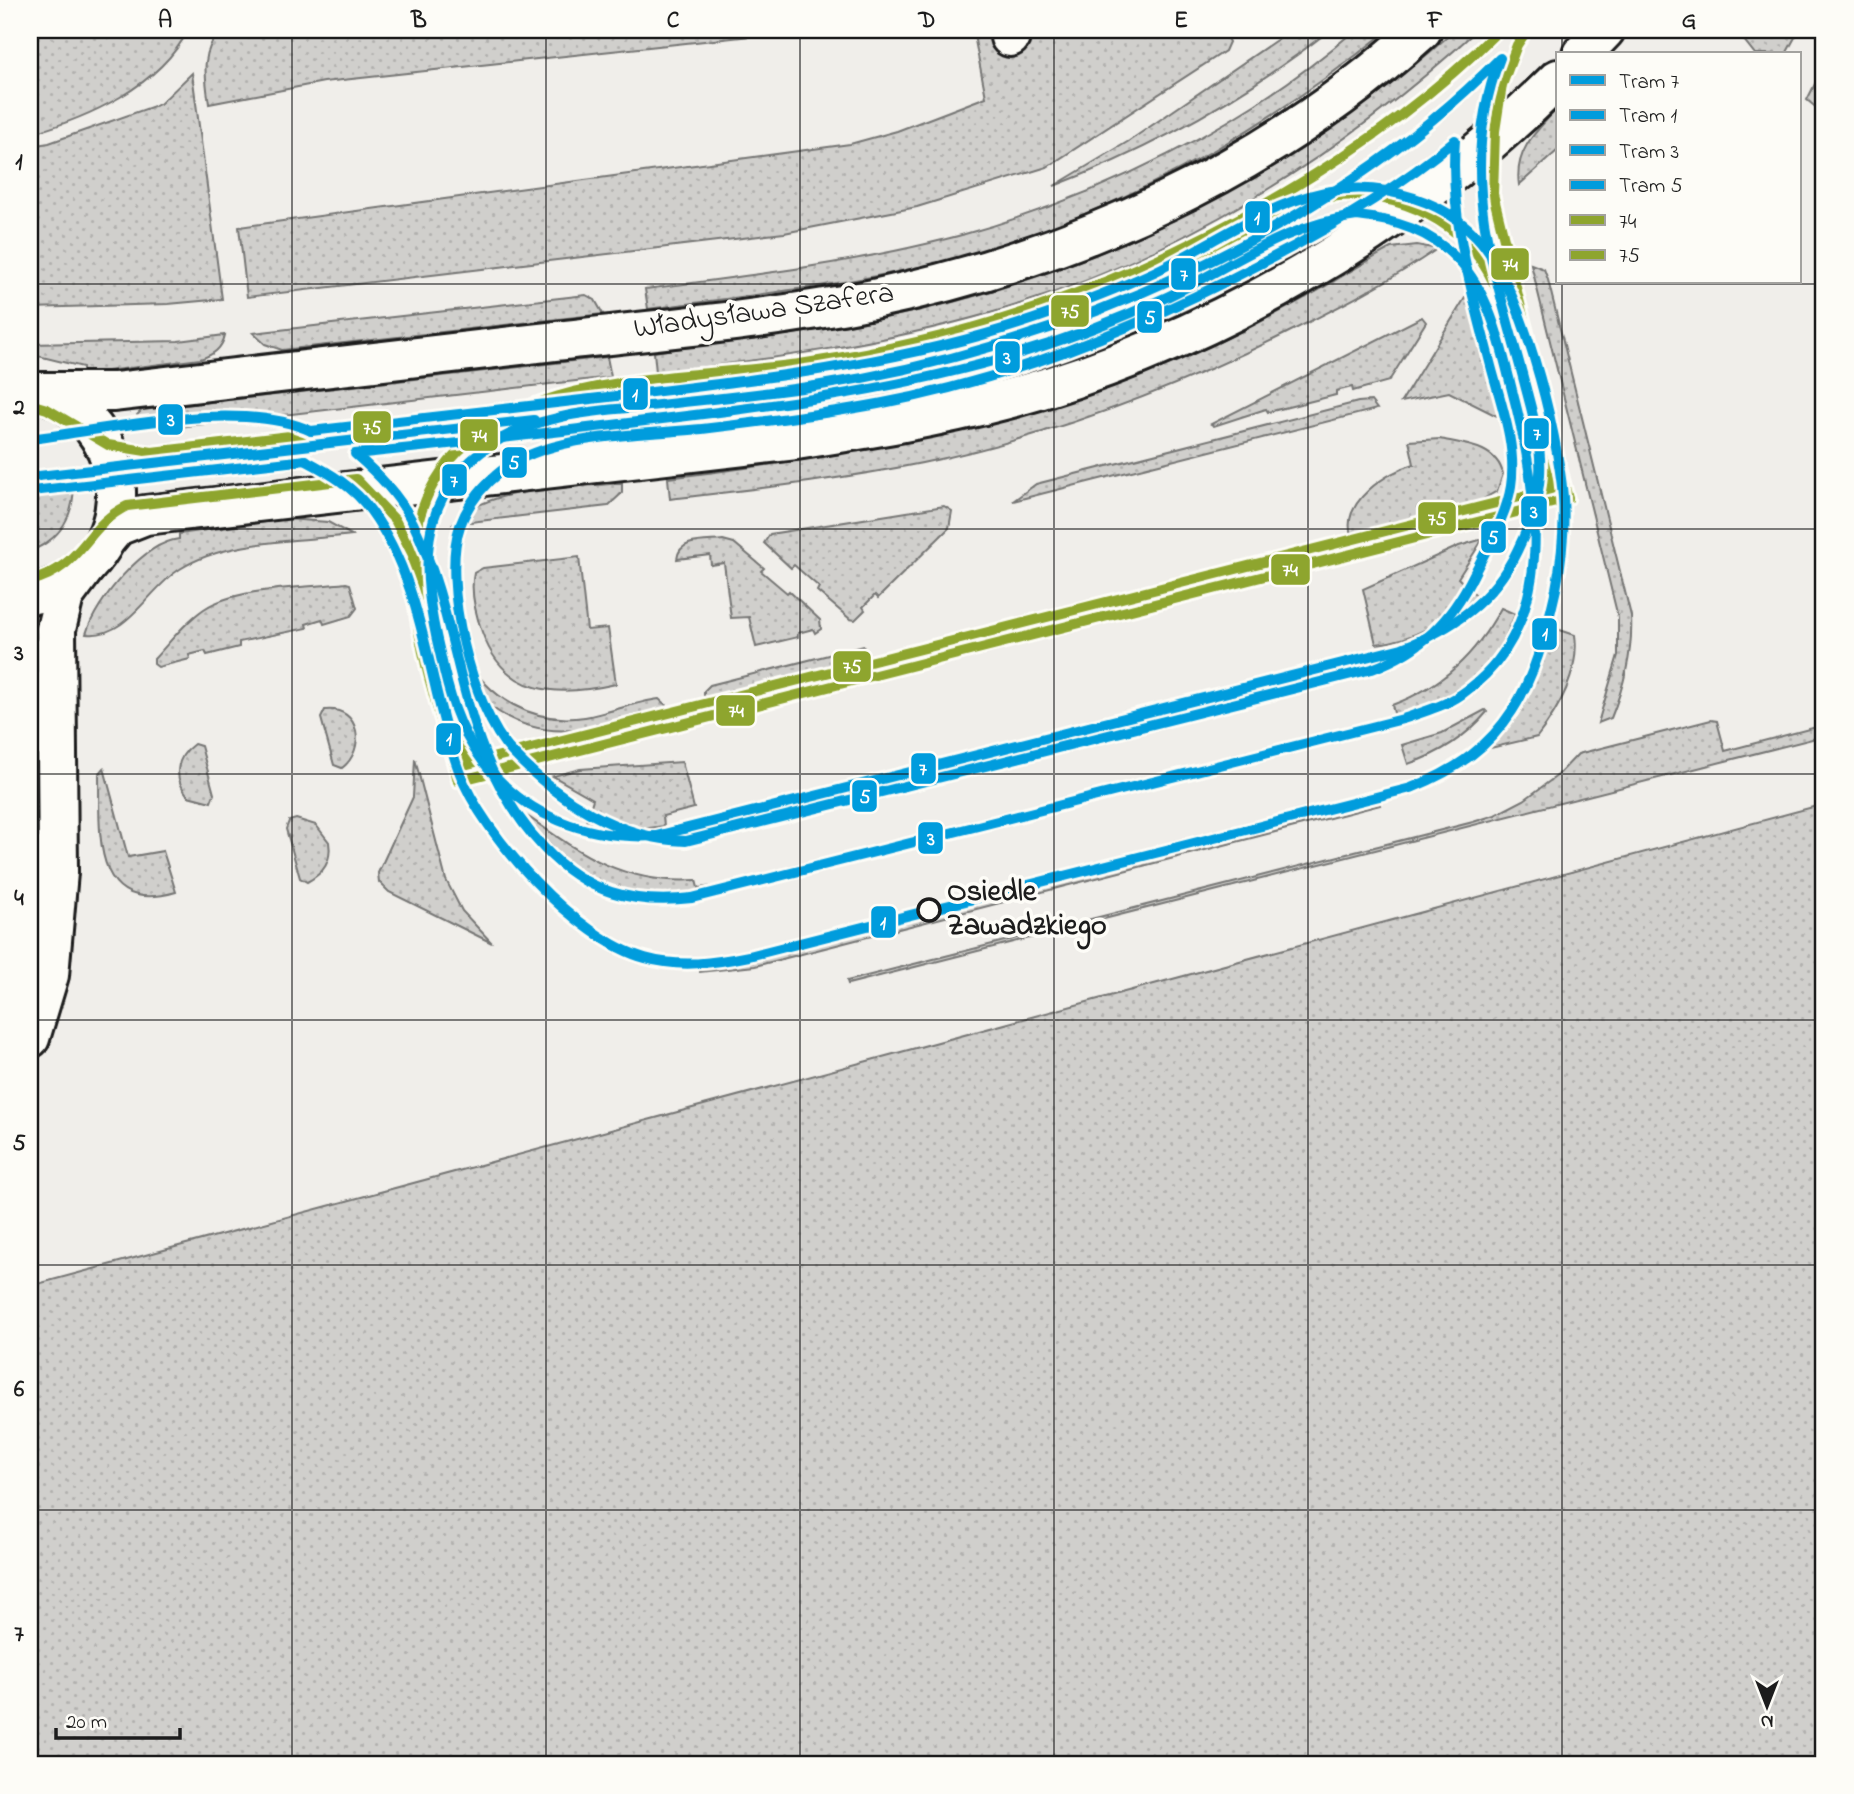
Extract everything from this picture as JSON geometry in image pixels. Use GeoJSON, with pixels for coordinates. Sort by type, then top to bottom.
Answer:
{"type":"FeatureCollection","features":[{"type":"Feature","properties":{"kind":"main road","name":"Władysława Szafera"},"geometry":{"type":"LineString","coordinates":[[36,390],[114,392],[758,317],[873,299],[956,280],[1086,237],[1195,187],[1324,108],[1422,30]]}},
{"type":"Feature","properties":{"kind":"main road"},"geometry":{"type":"LineString","coordinates":[[1584,52],[1605,30]]}},
{"type":"Feature","properties":{"kind":"main road"},"geometry":{"type":"LineString","coordinates":[[30,1038],[46,989],[60,830],[56,629],[64,596],[117,526],[145,515],[796,440],[905,423],[1027,393],[1170,341],[1310,270],[1388,220],[1452,173],[1556,81]]}},
{"type":"Feature","properties":{"kind":"main road"},"geometry":{"type":"LineString","coordinates":[[30,595],[56,587],[96,552],[117,497],[114,467],[105,444],[93,426],[75,409],[36,390]]}},
{"type":"Feature","properties":{"kind":"main road"},"geometry":{"type":"LineString","coordinates":[[30,854],[51,947]]}},
{"type":"Feature","properties":{"kind":"shaded area"},"geometry":{"type":"Polygon","coordinates":[[[30,30],[188,30],[176,50],[160,68],[120,97],[75,119],[30,134],[30,30]]]}},
{"type":"Feature","properties":{"kind":"shaded area"},"geometry":{"type":"Polygon","coordinates":[[[221,30],[807,30],[324,82],[209,104],[207,56],[214,38],[221,30]]]}},
{"type":"Feature","properties":{"kind":"shaded area"},"geometry":{"type":"Polygon","coordinates":[[[973,30],[1200,30],[1226,36],[1229,42],[1225,51],[1047,167],[917,207],[784,233],[247,297],[239,227],[850,144],[897,131],[986,97],[973,30]]]}},
{"type":"Feature","properties":{"kind":"shaded area"},"geometry":{"type":"Polygon","coordinates":[[[1291,30],[1330,30],[1265,77],[1198,119],[1127,155],[1054,186],[1129,141],[1291,30]]]}},
{"type":"Feature","properties":{"kind":"shaded area"},"geometry":{"type":"Polygon","coordinates":[[[1355,30],[1388,30],[1339,68],[1237,137],[1184,167],[1073,219],[1015,240],[918,267],[803,288],[648,309],[645,289],[763,274],[881,254],[958,236],[1064,201],[1117,179],[1218,127],[1312,65],[1355,30]]]}},
{"type":"Feature","properties":{"kind":"shaded area"},"geometry":{"type":"Polygon","coordinates":[[[1455,30],[1477,30],[1424,77],[1368,121],[1250,200],[1124,265],[1058,291],[990,313],[908,334],[783,356],[656,372],[654,352],[798,333],[885,318],[964,299],[1041,275],[1116,246],[1189,212],[1260,174],[1328,130],[1393,82],[1455,30]]]}},
{"type":"Feature","properties":{"kind":"shaded area"},"geometry":{"type":"Polygon","coordinates":[[[1743,30],[1799,30],[1787,52],[1753,52],[1744,40],[1743,30]]]}},
{"type":"Feature","properties":{"kind":"shaded area"},"geometry":{"type":"Polygon","coordinates":[[[192,73],[222,299],[168,304],[30,308],[30,146],[49,143],[160,104],[192,73]]]}},
{"type":"Feature","properties":{"kind":"shaded area"},"geometry":{"type":"Polygon","coordinates":[[[1817,80],[1824,84],[1824,114],[1807,100],[1817,80]]]}},
{"type":"Feature","properties":{"kind":"shaded area"},"geometry":{"type":"Polygon","coordinates":[[[1556,110],[1556,152],[1519,185],[1518,173],[1523,152],[1556,110]]]}},
{"type":"Feature","properties":{"kind":"shaded area"},"geometry":{"type":"Polygon","coordinates":[[[1417,245],[1437,249],[1362,294],[1241,355],[1152,393],[1062,426],[969,452],[891,469],[797,484],[670,499],[668,478],[797,461],[924,438],[1049,407],[1110,387],[1244,330],[1391,248],[1417,245]]]}},
{"type":"Feature","properties":{"kind":"shaded area"},"geometry":{"type":"Polygon","coordinates":[[[1531,264],[1544,269],[1548,280],[1631,616],[1629,655],[1620,693],[1611,718],[1598,723],[1618,655],[1618,617],[1531,264]]]}},
{"type":"Feature","properties":{"kind":"shaded area"},"geometry":{"type":"Polygon","coordinates":[[[1476,280],[1499,322],[1527,425],[1523,429],[1449,392],[1401,402],[1476,280]]]}},
{"type":"Feature","properties":{"kind":"shaded area"},"geometry":{"type":"Polygon","coordinates":[[[1188,284],[1198,305],[1064,357],[996,378],[926,396],[924,393],[915,399],[766,423],[762,421],[663,434],[661,414],[836,393],[932,373],[1044,341],[1188,284]]]}},
{"type":"Feature","properties":{"kind":"shaded area"},"geometry":{"type":"Polygon","coordinates":[[[586,295],[595,300],[603,314],[282,350],[265,344],[253,333],[586,295]]]}},
{"type":"Feature","properties":{"kind":"shaded area"},"geometry":{"type":"Polygon","coordinates":[[[1422,317],[1426,322],[1389,381],[1353,391],[1352,387],[1336,391],[1336,395],[1268,412],[1266,409],[1214,426],[1211,424],[1422,317]]]}},
{"type":"Feature","properties":{"kind":"shaded area"},"geometry":{"type":"Polygon","coordinates":[[[225,335],[216,351],[200,359],[99,372],[83,372],[83,367],[30,354],[30,344],[178,341],[225,335]]]}},
{"type":"Feature","properties":{"kind":"shaded area"},"geometry":{"type":"Polygon","coordinates":[[[607,357],[611,377],[162,428],[144,424],[137,415],[142,410],[607,357]]]}},
{"type":"Feature","properties":{"kind":"shaded area"},"geometry":{"type":"Polygon","coordinates":[[[1371,401],[1377,409],[1013,501],[1036,484],[1358,402],[1371,401]]]}},
{"type":"Feature","properties":{"kind":"shaded area"},"geometry":{"type":"Polygon","coordinates":[[[1440,439],[1478,448],[1494,457],[1503,474],[1497,491],[1476,503],[1351,535],[1353,511],[1360,500],[1380,481],[1414,464],[1409,441],[1440,439]]]}},
{"type":"Feature","properties":{"kind":"shaded area"},"geometry":{"type":"Polygon","coordinates":[[[69,482],[74,484],[73,496],[63,525],[50,540],[30,551],[30,486],[69,482]]]}},
{"type":"Feature","properties":{"kind":"shaded area"},"geometry":{"type":"Polygon","coordinates":[[[622,483],[622,493],[608,506],[453,524],[468,511],[508,495],[622,483]]]}},
{"type":"Feature","properties":{"kind":"shaded area"},"geometry":{"type":"Polygon","coordinates":[[[944,506],[952,511],[949,528],[878,598],[875,595],[855,620],[850,619],[817,591],[819,587],[794,565],[791,568],[764,543],[770,534],[944,506]]]}},
{"type":"Feature","properties":{"kind":"shaded area"},"geometry":{"type":"Polygon","coordinates":[[[287,519],[328,522],[352,535],[263,543],[198,559],[169,577],[126,621],[114,629],[86,634],[110,590],[136,562],[165,543],[179,539],[179,534],[287,519]]]}},
{"type":"Feature","properties":{"kind":"shaded area"},"geometry":{"type":"Polygon","coordinates":[[[1483,539],[1458,578],[1477,596],[1430,628],[1404,638],[1376,644],[1363,589],[1459,546],[1483,539]]]}},
{"type":"Feature","properties":{"kind":"shaded area"},"geometry":{"type":"Polygon","coordinates":[[[723,540],[734,543],[764,568],[761,571],[787,593],[789,591],[820,620],[821,629],[815,633],[813,629],[798,633],[798,637],[756,647],[749,617],[731,618],[724,563],[711,565],[710,555],[677,559],[679,552],[688,544],[723,540]]]}},
{"type":"Feature","properties":{"kind":"shaded area"},"geometry":{"type":"Polygon","coordinates":[[[579,557],[587,630],[608,628],[616,684],[574,691],[536,687],[519,680],[504,669],[492,653],[476,611],[473,595],[474,573],[483,568],[579,557]]]}},
{"type":"Feature","properties":{"kind":"shaded area"},"geometry":{"type":"Polygon","coordinates":[[[350,584],[357,608],[351,616],[324,624],[322,619],[306,624],[307,628],[239,642],[239,647],[207,655],[205,651],[189,655],[190,659],[158,667],[154,664],[154,659],[184,626],[204,609],[218,602],[253,592],[350,584]]]}},
{"type":"Feature","properties":{"kind":"shaded area"},"geometry":{"type":"Polygon","coordinates":[[[1501,608],[1515,614],[1504,640],[1513,643],[1491,674],[1449,706],[1397,725],[1392,705],[1427,688],[1456,667],[1480,640],[1501,608]]]}},
{"type":"Feature","properties":{"kind":"shaded area"},"geometry":{"type":"Polygon","coordinates":[[[1545,625],[1575,635],[1576,649],[1571,676],[1560,702],[1537,737],[1478,751],[1503,722],[1520,693],[1545,625]]]}},
{"type":"Feature","properties":{"kind":"shaded area"},"geometry":{"type":"Polygon","coordinates":[[[864,646],[834,665],[704,699],[704,691],[710,685],[864,646]]]}},
{"type":"Feature","properties":{"kind":"shaded area"},"geometry":{"type":"Polygon","coordinates":[[[463,652],[485,683],[498,695],[513,705],[547,717],[585,717],[659,699],[668,707],[620,722],[584,729],[553,730],[534,727],[516,721],[484,702],[460,673],[451,656],[463,652]]]}},
{"type":"Feature","properties":{"kind":"shaded area"},"geometry":{"type":"Polygon","coordinates":[[[325,710],[346,715],[353,722],[356,731],[355,751],[342,768],[334,765],[321,718],[325,710]]]}},
{"type":"Feature","properties":{"kind":"shaded area"},"geometry":{"type":"Polygon","coordinates":[[[1485,710],[1487,712],[1479,721],[1451,744],[1408,764],[1402,745],[1442,733],[1485,710]]]}},
{"type":"Feature","properties":{"kind":"shaded area"},"geometry":{"type":"Polygon","coordinates":[[[1711,720],[1717,721],[1725,751],[1824,725],[1824,736],[848,984],[847,981],[1473,822],[1495,815],[1524,800],[1558,775],[1578,754],[1711,720]]]}},
{"type":"Feature","properties":{"kind":"shaded area"},"geometry":{"type":"Polygon","coordinates":[[[194,744],[201,746],[214,794],[211,802],[188,796],[180,782],[180,762],[194,744]]]}},
{"type":"Feature","properties":{"kind":"shaded area"},"geometry":{"type":"Polygon","coordinates":[[[415,759],[446,880],[462,911],[492,943],[389,892],[379,882],[378,873],[413,797],[415,759]]]}},
{"type":"Feature","properties":{"kind":"shaded area"},"geometry":{"type":"Polygon","coordinates":[[[682,762],[694,808],[663,816],[664,826],[654,828],[615,828],[586,822],[593,799],[553,776],[580,769],[682,762]]]}},
{"type":"Feature","properties":{"kind":"shaded area"},"geometry":{"type":"Polygon","coordinates":[[[104,768],[128,857],[163,851],[176,892],[148,896],[128,892],[114,880],[101,842],[99,774],[104,768]]]}},
{"type":"Feature","properties":{"kind":"shaded area"},"geometry":{"type":"Polygon","coordinates":[[[1377,794],[1380,805],[755,966],[700,972],[700,963],[743,956],[1377,794]]]}},
{"type":"Feature","properties":{"kind":"shaded area"},"geometry":{"type":"Polygon","coordinates":[[[1824,804],[1824,1764],[30,1764],[30,1286],[1824,804]]]}},
{"type":"Feature","properties":{"kind":"shaded area"},"geometry":{"type":"Polygon","coordinates":[[[517,809],[600,862],[644,877],[696,880],[698,888],[712,886],[716,898],[683,904],[653,905],[625,902],[600,894],[576,881],[554,864],[512,816],[517,809]]]}},
{"type":"Feature","properties":{"kind":"shaded area"},"geometry":{"type":"Polygon","coordinates":[[[296,819],[316,825],[329,842],[328,861],[318,875],[307,882],[300,878],[286,829],[289,821],[296,819]]]}},
{"type":"Feature","properties":{"kind":"tram line","name":"7"},"geometry":{"type":"LineString","coordinates":[[1500,58],[1488,98],[1481,139],[1482,201],[1492,261],[1536,428],[1540,475],[1529,524],[1507,569],[1483,599],[1454,622],[1402,648],[656,836],[606,834],[559,820],[537,810],[517,796],[498,780],[482,760],[460,723],[447,681],[434,623],[427,566],[436,512],[448,488],[466,465],[491,445],[530,426],[572,415],[796,389],[907,369],[1000,344],[1092,313],[1183,274],[1271,229],[1354,178],[1431,121],[1500,58]]}},
{"type":"Feature","properties":{"kind":"tram line","name":"5"},"geometry":{"type":"LineString","coordinates":[[1455,140],[1455,197],[1459,226],[1470,282],[1507,425],[1512,456],[1511,486],[1501,520],[1465,591],[1445,620],[1405,653],[1372,669],[686,841],[637,833],[591,814],[530,770],[512,752],[498,732],[484,707],[473,677],[464,644],[454,579],[455,550],[463,518],[488,482],[501,471],[545,449],[570,443],[746,424],[856,408],[928,393],[1026,365],[1169,309],[1286,251],[1386,192],[1455,140]]}},
{"type":"Feature","properties":{"kind":"tram line","name":"1"},"geometry":{"type":"LineString","coordinates":[[305,460],[357,495],[371,511],[389,540],[414,604],[459,771],[488,825],[536,882],[591,930],[619,947],[645,958],[684,964],[749,956],[1411,788],[1444,773],[1472,755],[1494,734],[1512,711],[1526,685],[1538,656],[1558,578],[1564,520],[1560,469],[1545,398],[1522,322],[1508,287],[1492,258],[1467,227],[1435,206],[1386,191],[1355,188],[1324,192],[1266,213],[1154,272],[1080,303],[987,334],[893,357],[749,380],[311,431]]}},
{"type":"Feature","properties":{"kind":"tram line","name":"3"},"geometry":{"type":"LineString","coordinates":[[1357,216],[1385,220],[1424,234],[1447,249],[1468,273],[1493,321],[1521,428],[1534,511],[1534,553],[1529,594],[1516,632],[1494,665],[1462,694],[1403,719],[692,898],[670,900],[630,897],[593,885],[560,863],[514,811],[493,772],[477,732],[443,607],[413,523],[387,485],[355,454],[779,404],[956,371],[1043,346],[1106,323],[1169,296],[1283,237],[1331,221],[1357,216]]}},
{"type":"Feature","properties":{"kind":"tram line","name":"3"},"geometry":{"type":"LineString","coordinates":[[30,439],[172,419],[211,417],[248,417],[282,422],[311,431]]}},
{"type":"Feature","properties":{"kind":"tram line","name":"7"},"geometry":{"type":"LineString","coordinates":[[30,477],[534,420]]}},
{"type":"Feature","properties":{"kind":"tram line","name":"3"},"geometry":{"type":"LineString","coordinates":[[32,491],[306,460]]}},
{"type":"Feature","properties":{"kind":"transit line","name":"74"},"geometry":{"type":"LineString","coordinates":[[458,781],[427,670],[419,630],[413,553],[420,517],[434,483],[465,445],[505,417],[551,398],[602,386],[655,378],[806,363],[895,347],[1011,316],[1101,283],[1163,257],[1224,226],[1343,156],[1451,75],[1499,30]]}},
{"type":"Feature","properties":{"kind":"transit line","name":"74"},"geometry":{"type":"LineString","coordinates":[[1527,30],[1517,45],[1502,85],[1495,131],[1493,194],[1568,499]]}},
{"type":"Feature","properties":{"kind":"transit line","name":"75"},"geometry":{"type":"LineString","coordinates":[[30,404],[47,409],[108,445],[152,452],[819,373],[923,354],[1026,326],[1135,285],[1283,210],[1311,201],[1341,196],[1372,197],[1406,205],[1434,218],[1457,234],[1475,252],[1489,274],[1509,322],[1551,489],[468,764],[415,559],[395,520],[356,479],[127,506],[102,524],[62,567],[30,581]]}},
{"type":"Feature","properties":{"kind":"transit line","name":"74"},"geometry":{"type":"LineString","coordinates":[[458,781],[1568,499]]}},
{"type":"Feature","properties":{"kind":"place","name":"Osiedle Zawadzkiego"},"geometry":{"type":"Point","coordinates":[929,910]}}]}
